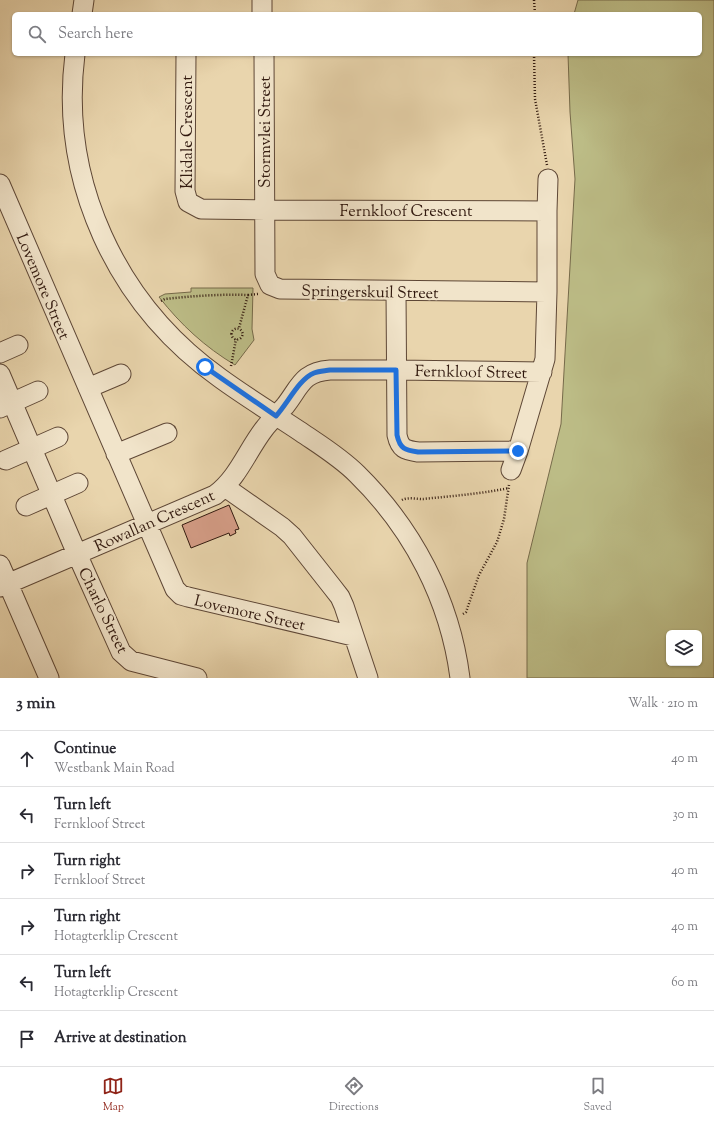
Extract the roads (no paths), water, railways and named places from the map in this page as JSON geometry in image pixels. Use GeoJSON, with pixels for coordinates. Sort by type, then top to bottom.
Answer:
{"type":"FeatureCollection","features":[{"type":"Feature","properties":{"kind":"street"},"geometry":{"type":"LineString","coordinates":[[82,12],[84,0]]}},
{"type":"Feature","properties":{"kind":"street"},"geometry":{"type":"LineString","coordinates":[[262,0],[262,12]]}},
{"type":"Feature","properties":{"kind":"street"},"geometry":{"type":"LineString","coordinates":[[75,56],[72,104],[81,175],[95,220],[117,266],[145,308],[173,340],[205,367],[327,449],[356,473],[379,497],[398,520],[424,564],[443,605],[452,634],[460,678]]}},
{"type":"Feature","properties":{"kind":"street","name":"Klidale Crescent"},"geometry":{"type":"LineString","coordinates":[[186,56],[185,191],[188,202],[201,208],[265,210]]}},
{"type":"Feature","properties":{"kind":"street","name":"Stormvlei Street"},"geometry":{"type":"LineString","coordinates":[[264,56],[265,210]]}},
{"type":"Feature","properties":{"kind":"street"},"geometry":{"type":"LineString","coordinates":[[510,479],[546,354],[548,179]]}},
{"type":"Feature","properties":{"kind":"street","name":"Lovemore Street"},"geometry":{"type":"LineString","coordinates":[[0,184],[171,582],[175,588],[181,595],[188,598],[353,636]]}},
{"type":"Feature","properties":{"kind":"street","name":"Fernkloof Crescent"},"geometry":{"type":"LineString","coordinates":[[265,210],[547,211]]}},
{"type":"Feature","properties":{"kind":"street","name":"Springerskuil Street"},"geometry":{"type":"LineString","coordinates":[[265,210],[265,274],[268,282],[274,288],[396,291],[547,292]]}},
{"type":"Feature","properties":{"kind":"street"},"geometry":{"type":"LineString","coordinates":[[396,291],[397,435],[402,448],[418,452],[518,451]]}},
{"type":"Feature","properties":{"kind":"street"},"geometry":{"type":"LineString","coordinates":[[0,353],[18,345]]}},
{"type":"Feature","properties":{"kind":"street","name":"Fernkloof Street"},"geometry":{"type":"LineString","coordinates":[[276,416],[300,384],[313,373],[319,371],[396,370],[542,372]]}},
{"type":"Feature","properties":{"kind":"street","name":"Charlo Street"},"geometry":{"type":"LineString","coordinates":[[0,374],[6,406],[31,449],[117,644],[126,658],[143,665],[197,678]]}},
{"type":"Feature","properties":{"kind":"street"},"geometry":{"type":"LineString","coordinates":[[88,388],[121,374]]}},
{"type":"Feature","properties":{"kind":"street"},"geometry":{"type":"LineString","coordinates":[[6,406],[38,391]]}},
{"type":"Feature","properties":{"kind":"street","name":"Rowallan Crescent"},"geometry":{"type":"LineString","coordinates":[[4,585],[215,495],[225,487],[234,476],[264,429],[276,416]]}},
{"type":"Feature","properties":{"kind":"street"},"geometry":{"type":"LineString","coordinates":[[116,454],[167,433]]}},
{"type":"Feature","properties":{"kind":"street"},"geometry":{"type":"LineString","coordinates":[[6,460],[58,437]]}},
{"type":"Feature","properties":{"kind":"street"},"geometry":{"type":"LineString","coordinates":[[26,506],[78,483]]}},
{"type":"Feature","properties":{"kind":"street"},"geometry":{"type":"LineString","coordinates":[[225,487],[282,527],[292,536],[340,597],[368,678]]}},
{"type":"Feature","properties":{"kind":"street"},"geometry":{"type":"LineString","coordinates":[[0,564],[4,585],[49,678]]}}]}
